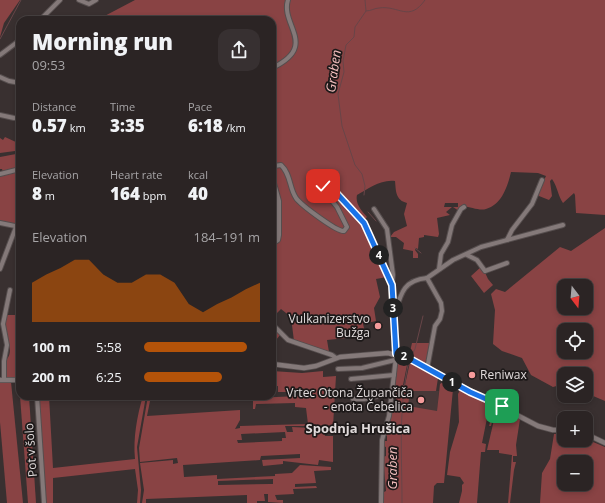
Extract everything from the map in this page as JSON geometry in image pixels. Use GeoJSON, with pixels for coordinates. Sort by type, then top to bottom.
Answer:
{"type":"FeatureCollection","features":[{"type":"Feature","properties":{"kind":"street"},"geometry":{"type":"LineString","coordinates":[[44,16],[60,0]]}},
{"type":"Feature","properties":{"kind":"street"},"geometry":{"type":"LineString","coordinates":[[79,0],[89,4],[96,0]]}},
{"type":"Feature","properties":{"kind":"street"},"geometry":{"type":"LineString","coordinates":[[276,66],[288,58],[295,44],[295,38],[287,8],[288,0]]}},
{"type":"Feature","properties":{"kind":"street"},"geometry":{"type":"LineString","coordinates":[[0,55],[16,44]]}},
{"type":"Feature","properties":{"kind":"street"},"geometry":{"type":"LineString","coordinates":[[0,77],[16,82]]}},
{"type":"Feature","properties":{"kind":"street"},"geometry":{"type":"LineString","coordinates":[[0,115],[14,118]]}},
{"type":"Feature","properties":{"kind":"street"},"geometry":{"type":"LineString","coordinates":[[276,167],[278,165],[284,168],[296,199],[341,231],[347,229],[347,223],[337,207],[323,190],[323,186],[326,184],[329,185],[364,223],[392,285]]}},
{"type":"Feature","properties":{"kind":"street"},"geometry":{"type":"LineString","coordinates":[[0,174],[16,170]]}},
{"type":"Feature","properties":{"kind":"street"},"geometry":{"type":"LineString","coordinates":[[507,240],[512,230],[532,204],[542,180]]}},
{"type":"Feature","properties":{"kind":"street"},"geometry":{"type":"LineString","coordinates":[[276,190],[279,201],[279,235],[278,240],[276,241]]}},
{"type":"Feature","properties":{"kind":"street"},"geometry":{"type":"LineString","coordinates":[[439,269],[441,254],[448,242],[452,225],[460,209],[464,208]]}},
{"type":"Feature","properties":{"kind":"street"},"geometry":{"type":"LineString","coordinates":[[374,209],[384,225],[388,235],[393,274],[393,317],[396,354],[389,416],[382,440],[381,503]]}},
{"type":"Feature","properties":{"kind":"street"},"geometry":{"type":"LineString","coordinates":[[0,223],[16,227]]}},
{"type":"Feature","properties":{"kind":"street"},"geometry":{"type":"LineString","coordinates":[[393,317],[399,297],[406,286],[412,281],[427,278],[452,260],[466,255],[480,247],[563,226]]}},
{"type":"Feature","properties":{"kind":"street"},"geometry":{"type":"LineString","coordinates":[[0,269],[16,232]]}},
{"type":"Feature","properties":{"kind":"street"},"geometry":{"type":"LineString","coordinates":[[466,255],[477,260],[485,271],[508,263]]}},
{"type":"Feature","properties":{"kind":"street"},"geometry":{"type":"LineString","coordinates":[[427,278],[440,303],[442,311],[440,319],[435,326],[427,369]]}},
{"type":"Feature","properties":{"kind":"street"},"geometry":{"type":"LineString","coordinates":[[10,290],[3,324],[7,345],[2,380],[16,380]]}},
{"type":"Feature","properties":{"kind":"street"},"geometry":{"type":"LineString","coordinates":[[276,328],[288,340],[332,355],[336,358]]}},
{"type":"Feature","properties":{"kind":"street"},"geometry":{"type":"LineString","coordinates":[[276,364],[304,368],[316,366],[336,358],[396,354],[410,359],[538,426],[557,430]]}},
{"type":"Feature","properties":{"kind":"street"},"geometry":{"type":"LineString","coordinates":[[338,369],[362,368],[396,360]]}},
{"type":"Feature","properties":{"kind":"street"},"geometry":{"type":"LineString","coordinates":[[351,379],[394,375]]}},
{"type":"Feature","properties":{"kind":"street"},"geometry":{"type":"LineString","coordinates":[[353,399],[364,399],[392,393]]}},
{"type":"Feature","properties":{"kind":"street","name":"Pot v šolo"},"geometry":{"type":"LineString","coordinates":[[37,400],[44,503]]}},
{"type":"Feature","properties":{"kind":"street"},"geometry":{"type":"LineString","coordinates":[[593,438],[605,444]]}},
{"type":"Feature","properties":{"kind":"shaded area"},"geometry":{"type":"Polygon","coordinates":[[[0,0],[20,0],[4,23],[0,37],[0,0]]]}},
{"type":"Feature","properties":{"kind":"shaded area"},"geometry":{"type":"Polygon","coordinates":[[[135,0],[605,0],[605,215],[576,213],[574,193],[563,203],[552,179],[550,181],[552,196],[549,200],[539,196],[538,193],[546,176],[538,173],[511,172],[503,194],[492,207],[481,210],[464,206],[459,211],[453,207],[458,207],[458,203],[445,203],[444,207],[452,207],[446,212],[450,215],[437,218],[438,237],[424,235],[424,237],[419,238],[418,249],[416,248],[415,250],[418,254],[418,258],[413,258],[413,251],[403,249],[404,243],[396,237],[390,237],[394,232],[407,226],[404,214],[407,203],[400,200],[398,197],[395,181],[380,183],[370,187],[357,195],[358,204],[367,217],[365,219],[351,206],[362,220],[387,277],[376,279],[380,297],[374,308],[376,321],[363,324],[366,336],[327,340],[329,352],[294,341],[291,317],[281,309],[276,314],[276,16],[105,16],[135,0]]]}},
{"type":"Feature","properties":{"kind":"shaded area"},"geometry":{"type":"Polygon","coordinates":[[[5,137],[16,142],[16,154],[15,151],[0,153],[0,138],[3,140],[5,137]]]}},
{"type":"Feature","properties":{"kind":"shaded area"},"geometry":{"type":"Polygon","coordinates":[[[16,154],[16,169],[3,172],[2,169],[0,169],[0,157],[16,154]]]}},
{"type":"Feature","properties":{"kind":"shaded area"},"geometry":{"type":"Polygon","coordinates":[[[16,171],[16,222],[14,224],[0,222],[0,175],[16,171]]]}},
{"type":"Feature","properties":{"kind":"shaded area"},"geometry":{"type":"Polygon","coordinates":[[[605,228],[605,401],[593,396],[593,367],[557,367],[557,386],[553,387],[531,375],[522,358],[502,351],[493,344],[495,310],[491,294],[496,289],[505,292],[560,247],[571,251],[605,228]]]}},
{"type":"Feature","properties":{"kind":"shaded area"},"geometry":{"type":"Polygon","coordinates":[[[482,266],[488,279],[493,285],[484,293],[471,276],[482,266]]]}},
{"type":"Feature","properties":{"kind":"shaded area"},"geometry":{"type":"Polygon","coordinates":[[[5,315],[16,315],[16,378],[6,378],[5,361],[10,354],[10,347],[5,329],[5,315]]]}},
{"type":"Feature","properties":{"kind":"shaded area"},"geometry":{"type":"Polygon","coordinates":[[[276,330],[280,335],[276,340],[276,330]]]}},
{"type":"Feature","properties":{"kind":"shaded area"},"geometry":{"type":"Polygon","coordinates":[[[412,343],[432,343],[426,365],[409,356],[412,343]]]}},
{"type":"Feature","properties":{"kind":"shaded area"},"geometry":{"type":"Polygon","coordinates":[[[398,359],[405,359],[404,364],[407,365],[403,385],[405,385],[410,362],[438,378],[436,391],[410,391],[408,406],[437,411],[440,384],[443,382],[453,389],[444,483],[437,483],[434,486],[433,503],[383,503],[384,492],[386,491],[383,457],[386,456],[386,447],[383,446],[384,441],[387,441],[386,435],[391,413],[394,413],[397,389],[395,389],[397,362],[398,359]]]}},
{"type":"Feature","properties":{"kind":"shaded area"},"geometry":{"type":"Polygon","coordinates":[[[276,371],[302,373],[323,371],[323,377],[336,376],[333,426],[285,426],[287,432],[293,432],[292,427],[333,429],[324,431],[325,436],[333,436],[333,462],[319,460],[318,465],[283,461],[283,464],[263,466],[262,460],[300,458],[300,454],[261,456],[260,460],[183,465],[184,477],[217,475],[217,479],[275,476],[275,474],[292,473],[300,465],[331,467],[331,470],[314,471],[316,483],[295,484],[295,487],[316,486],[317,488],[293,489],[294,494],[275,495],[277,500],[283,500],[283,503],[268,502],[268,494],[264,494],[265,501],[257,501],[257,503],[247,503],[247,495],[146,499],[146,503],[142,503],[144,490],[140,463],[173,460],[173,464],[178,463],[177,458],[140,462],[139,448],[147,400],[150,400],[147,416],[240,410],[240,420],[235,429],[240,428],[240,426],[308,424],[306,408],[295,407],[295,403],[256,404],[255,409],[253,409],[253,400],[276,400],[276,397],[299,396],[298,392],[278,392],[278,386],[276,386],[276,371]],[[285,432],[241,434],[242,440],[237,440],[238,443],[282,441],[282,438],[286,438],[285,432]],[[273,479],[218,481],[218,485],[273,484],[273,479]]]}},
{"type":"Feature","properties":{"kind":"shaded area"},"geometry":{"type":"Polygon","coordinates":[[[0,382],[11,382],[23,503],[7,503],[0,422],[0,382]]]}},
{"type":"Feature","properties":{"kind":"shaded area","name":"Vrtec Otona Župančiča - enota Čebelica"},"geometry":{"type":"Polygon","coordinates":[[[405,388],[439,391],[437,412],[403,408],[405,388]]]}},
{"type":"Feature","properties":{"kind":"shaded area"},"geometry":{"type":"Polygon","coordinates":[[[460,390],[496,406],[491,426],[489,426],[491,419],[487,418],[482,443],[486,444],[485,452],[481,452],[477,503],[459,503],[462,485],[464,483],[460,477],[447,475],[450,452],[459,422],[458,394],[460,390]]]}},
{"type":"Feature","properties":{"kind":"shaded area"},"geometry":{"type":"Polygon","coordinates":[[[20,400],[29,400],[36,503],[28,503],[20,400]]]}},
{"type":"Feature","properties":{"kind":"shaded area"},"geometry":{"type":"Polygon","coordinates":[[[38,400],[49,400],[53,468],[135,459],[137,419],[142,400],[145,400],[137,447],[141,490],[140,503],[137,503],[138,490],[135,469],[53,478],[53,503],[45,503],[38,400]]]}},
{"type":"Feature","properties":{"kind":"shaded area"},"geometry":{"type":"Polygon","coordinates":[[[497,407],[520,419],[516,445],[517,456],[513,456],[513,462],[516,462],[510,503],[508,503],[512,455],[499,453],[499,450],[487,450],[497,407]]]}},
{"type":"Feature","properties":{"kind":"shaded area"},"geometry":{"type":"Polygon","coordinates":[[[554,434],[557,434],[557,447],[593,447],[593,442],[605,447],[605,503],[540,503],[542,473],[550,459],[554,434]]]}},
{"type":"Feature","properties":{"kind":"waterway"},"geometry":{"type":"LineString","coordinates":[[0,39],[21,0]]}},
{"type":"Feature","properties":{"kind":"waterway","name":"Graben"},"geometry":{"type":"LineString","coordinates":[[364,195],[365,186],[362,174],[355,165],[342,126],[338,94],[344,72],[343,61],[346,45],[354,37],[355,27],[366,11],[365,0]]}},
{"type":"Feature","properties":{"kind":"waterway"},"geometry":{"type":"LineString","coordinates":[[366,11],[377,8],[386,8],[409,12],[414,11],[425,0]]}},
{"type":"Feature","properties":{"kind":"waterway","name":"Graben"},"geometry":{"type":"LineString","coordinates":[[368,212],[376,221]]}},
{"type":"Feature","properties":{"kind":"waterway","name":"Graben"},"geometry":{"type":"LineString","coordinates":[[415,248],[421,253]]}},
{"type":"Feature","properties":{"kind":"waterway","name":"Graben"},"geometry":{"type":"LineString","coordinates":[[410,358],[415,349],[423,316]]}},
{"type":"Feature","properties":{"kind":"waterway","name":"Graben"},"geometry":{"type":"LineString","coordinates":[[402,503],[402,413],[403,396],[409,361]]}},
{"type":"Feature","properties":{"kind":"place","name":"Vulkanizerstvo Bužga"},"geometry":{"type":"Point","coordinates":[378,326]}},
{"type":"Feature","properties":{"kind":"place","name":"Reniwax"},"geometry":{"type":"Point","coordinates":[472,375]}},
{"type":"Feature","properties":{"kind":"place","name":"Vrtec Otona Župančiča - enota Čebelica"},"geometry":{"type":"Point","coordinates":[421,400]}},
{"type":"Feature","properties":{"kind":"district","name":"Spodnja Hrušica"},"geometry":{"type":"Point","coordinates":[358,428]}},
{"type":"Feature","properties":{"kind":"route"},"geometry":{"type":"LineString","coordinates":[[323,186],[326,184],[329,185],[360,217],[383,262],[392,285],[396,354],[406,357],[470,392],[502,406]]}}]}
